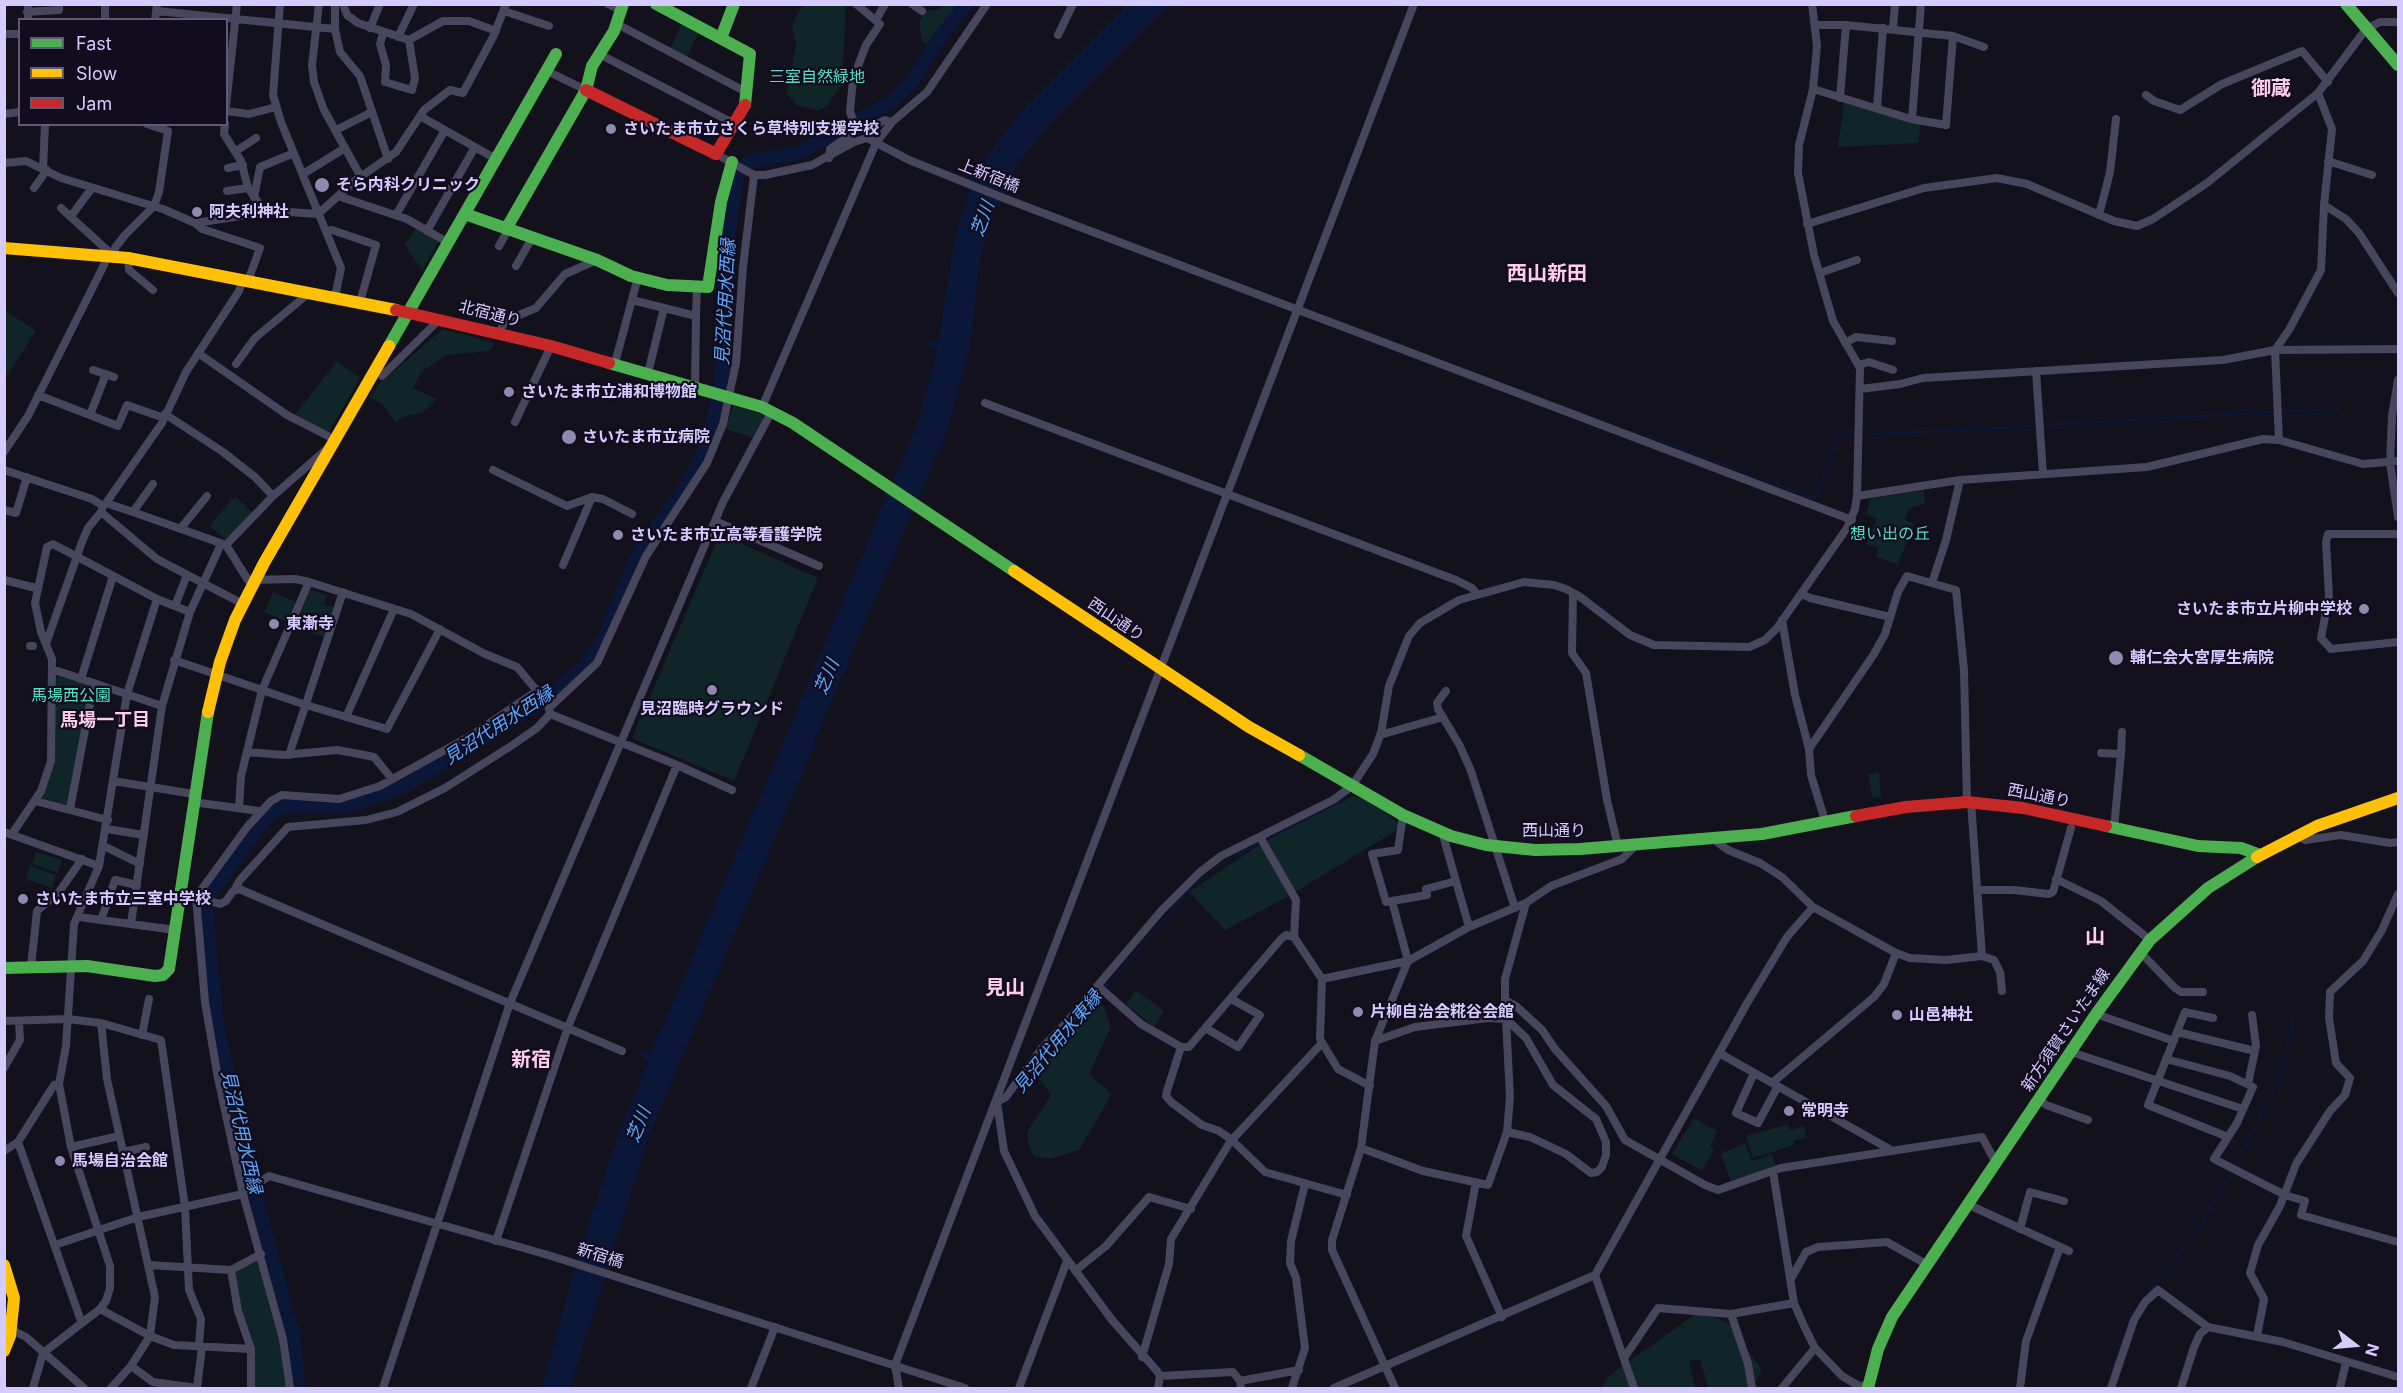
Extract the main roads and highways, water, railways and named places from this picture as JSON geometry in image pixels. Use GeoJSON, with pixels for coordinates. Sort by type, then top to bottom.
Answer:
{"type":"FeatureCollection","features":[{"type":"Feature","properties":{"kind":"water","name":"芝川"},"geometry":{"type":"Polygon","coordinates":[[[1127,5],[1170,5],[1044,131],[1021,160],[1009,180],[1010,184],[1003,192],[999,207],[995,208],[980,261],[969,353],[946,434],[813,745],[823,750],[822,752],[813,749],[650,1133],[570,1388],[542,1388],[573,1273],[613,1149],[648,1061],[639,1055],[641,1051],[650,1053],[673,1003],[918,422],[937,349],[929,346],[930,342],[938,342],[955,237],[972,181],[967,179],[968,177],[974,178],[993,147],[1021,111],[1127,5]]]}},
{"type":"Feature","properties":{"kind":"waterway","name":"見沼代用水西縁"},"geometry":{"type":"LineString","coordinates":[[299,1388],[293,1334],[247,1165],[218,1028],[210,959],[207,905],[209,895],[270,813],[285,806],[348,806],[401,788],[534,707],[585,667],[603,640],[637,556],[687,484],[702,456],[712,428],[722,375],[724,271],[737,174],[751,161],[795,154],[808,148],[891,102],[911,83],[939,39],[966,4]]}},
{"type":"Feature","properties":{"kind":"waterway"},"geometry":{"type":"LineString","coordinates":[[2280,412],[2340,409]]}},
{"type":"Feature","properties":{"kind":"waterway"},"geometry":{"type":"LineString","coordinates":[[2043,425],[2274,412]]}},
{"type":"Feature","properties":{"kind":"waterway"},"geometry":{"type":"LineString","coordinates":[[1860,435],[2037,426]]}},
{"type":"Feature","properties":{"kind":"waterway"},"geometry":{"type":"LineString","coordinates":[[1645,435],[1815,499],[1840,431],[1855,435]]}},
{"type":"Feature","properties":{"kind":"waterway","name":"見沼代用水東縁"},"geometry":{"type":"LineString","coordinates":[[1105,988],[1193,886],[1223,862],[1344,800]]}},
{"type":"Feature","properties":{"kind":"waterway","name":"見沼代用水東縁"},"geometry":{"type":"LineString","coordinates":[[1027,1075],[1101,992]]}},
{"type":"Feature","properties":{"kind":"waterway"},"geometry":{"type":"LineString","coordinates":[[2237,1166],[2273,1092],[2291,1032],[2291,1015]]}},
{"type":"Feature","properties":{"kind":"waterway","name":"見沼代用水東縁"},"geometry":{"type":"LineString","coordinates":[[1003,1116],[1013,1094]]}},
{"type":"Feature","properties":{"kind":"waterway"},"geometry":{"type":"LineString","coordinates":[[2112,1372],[2132,1314],[2192,1237],[2233,1171]]}},
{"type":"Feature","properties":{"kind":"waterway","name":"見沼代用水東縁"},"geometry":{"type":"LineString","coordinates":[[1026,1189],[1060,1242]]}},
{"type":"Feature","properties":{"kind":"waterway","name":"見沼代用水東縁"},"geometry":{"type":"LineString","coordinates":[[1097,1293],[1117,1319]]}},
{"type":"Feature","properties":{"kind":"waterway","name":"見沼代用水東縁"},"geometry":{"type":"LineString","coordinates":[[1148,1355],[1162,1369],[1162,1374]]}},
{"type":"Feature","properties":{"kind":"place","name":"さいたま市立さくら草特別支援学校"},"geometry":{"type":"Point","coordinates":[611,129]}},
{"type":"Feature","properties":{"kind":"place","name":"そら内科クリニック"},"geometry":{"type":"Point","coordinates":[322,185]}},
{"type":"Feature","properties":{"kind":"place","name":"阿夫利神社"},"geometry":{"type":"Point","coordinates":[197,212]}},
{"type":"Feature","properties":{"kind":"place","name":"さいたま市立浦和博物館"},"geometry":{"type":"Point","coordinates":[509,392]}},
{"type":"Feature","properties":{"kind":"place","name":"さいたま市立病院"},"geometry":{"type":"Point","coordinates":[569,437]}},
{"type":"Feature","properties":{"kind":"place","name":"さいたま市立高等看護学院"},"geometry":{"type":"Point","coordinates":[618,535]}},
{"type":"Feature","properties":{"kind":"place","name":"さいたま市立片柳中学校"},"geometry":{"type":"Point","coordinates":[2364,609]}},
{"type":"Feature","properties":{"kind":"place","name":"東漸寺"},"geometry":{"type":"Point","coordinates":[274,624]}},
{"type":"Feature","properties":{"kind":"place","name":"輔仁会大宮厚生病院"},"geometry":{"type":"Point","coordinates":[2116,658]}},
{"type":"Feature","properties":{"kind":"place","name":"見沼臨時グラウンド"},"geometry":{"type":"Point","coordinates":[712,690]}},
{"type":"Feature","properties":{"kind":"place","name":"さいたま市立三室中学校"},"geometry":{"type":"Point","coordinates":[23,899]}},
{"type":"Feature","properties":{"kind":"place","name":"片柳自治会糀谷会館"},"geometry":{"type":"Point","coordinates":[1358,1012]}},
{"type":"Feature","properties":{"kind":"place","name":"山邑神社"},"geometry":{"type":"Point","coordinates":[1897,1015]}},
{"type":"Feature","properties":{"kind":"place","name":"常明寺"},"geometry":{"type":"Point","coordinates":[1789,1111]}},
{"type":"Feature","properties":{"kind":"place","name":"馬場自治会館"},"geometry":{"type":"Point","coordinates":[60,1161]}},
{"type":"Feature","properties":{"kind":"district","name":"御蔵"},"geometry":{"type":"Point","coordinates":[2271,89]}},
{"type":"Feature","properties":{"kind":"district","name":"西山新田"},"geometry":{"type":"Point","coordinates":[1547,274]}},
{"type":"Feature","properties":{"kind":"district","name":"馬場一丁目"},"geometry":{"type":"Point","coordinates":[105,721]}},
{"type":"Feature","properties":{"kind":"district","name":"山"},"geometry":{"type":"Point","coordinates":[2095,937]}},
{"type":"Feature","properties":{"kind":"district","name":"見山"},"geometry":{"type":"Point","coordinates":[1005,988]}},
{"type":"Feature","properties":{"kind":"district","name":"新宿"},"geometry":{"type":"Point","coordinates":[531,1060]}},
{"type":"Feature","properties":{"kind":"park label","name":"三室自然緑地"},"geometry":{"type":"Point","coordinates":[817,77]}},
{"type":"Feature","properties":{"kind":"park label","name":"想い出の丘"},"geometry":{"type":"Point","coordinates":[1890,534]}},
{"type":"Feature","properties":{"kind":"park label","name":"馬場西公園"},"geometry":{"type":"Point","coordinates":[71,696]}}]}
